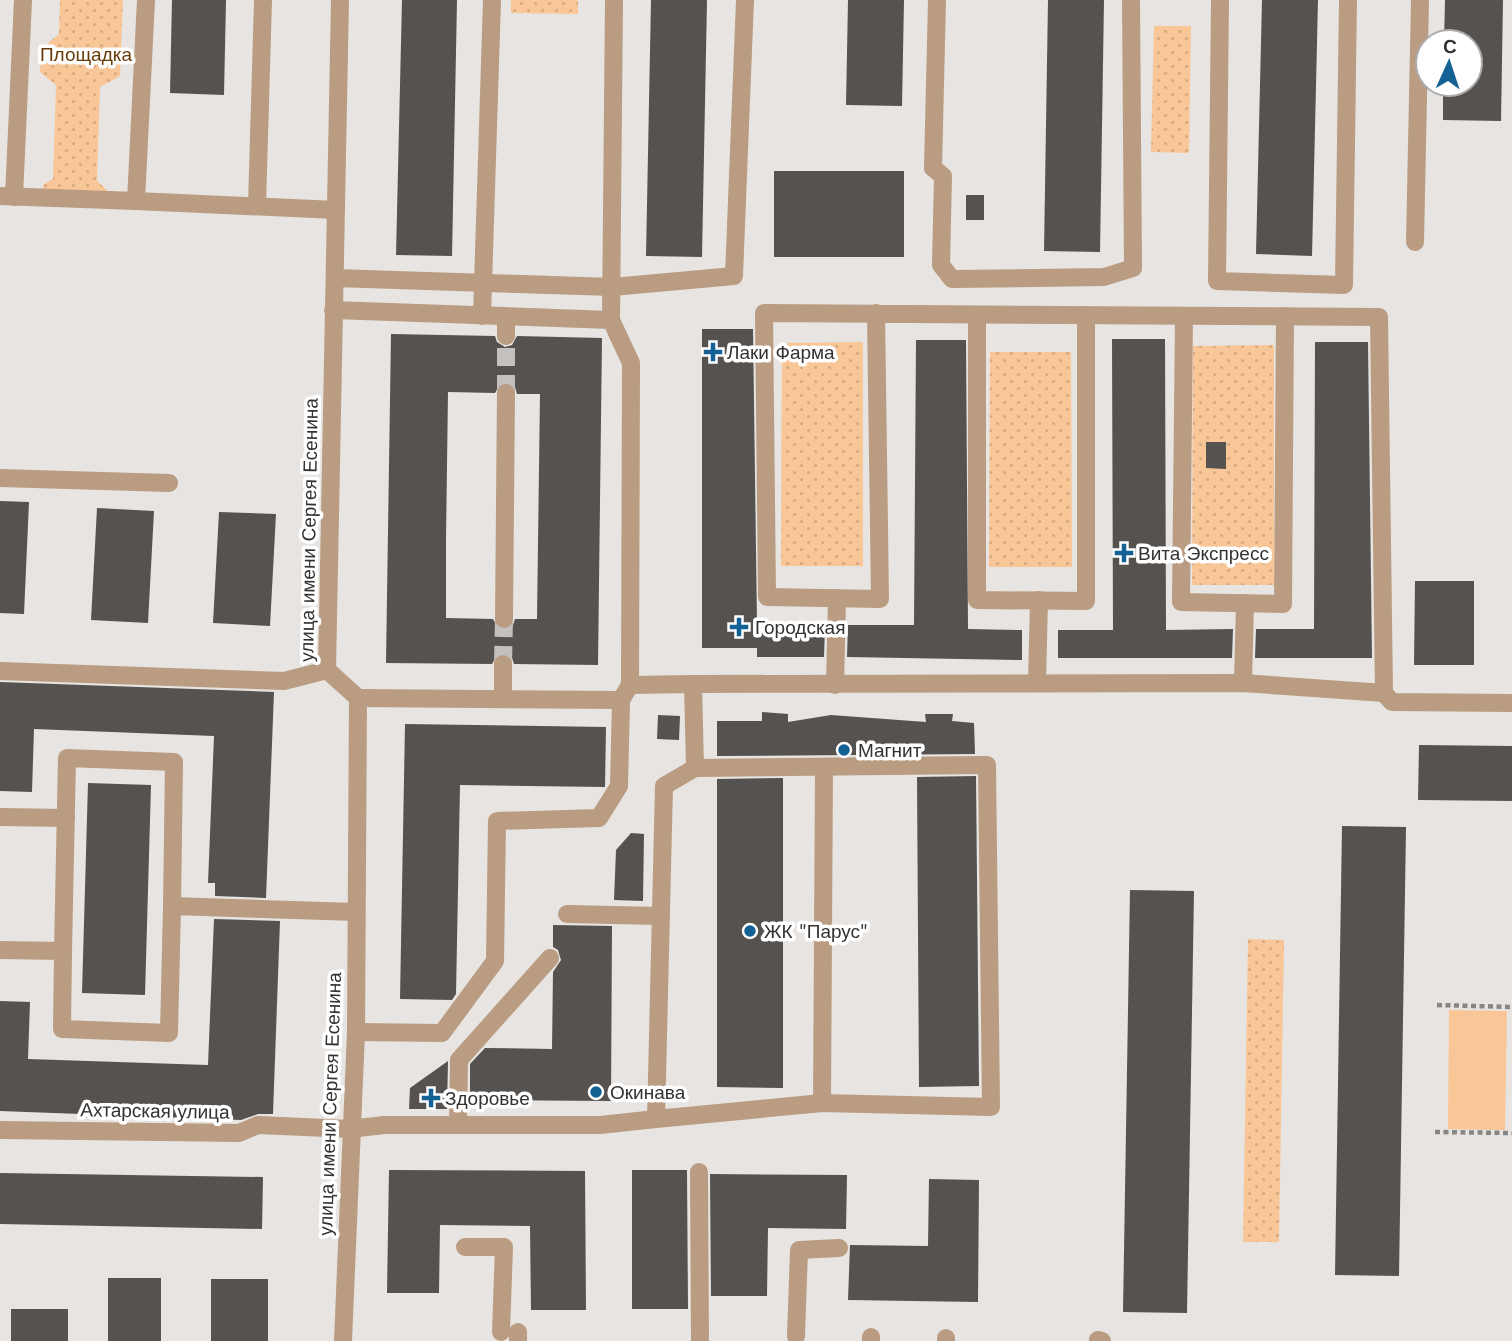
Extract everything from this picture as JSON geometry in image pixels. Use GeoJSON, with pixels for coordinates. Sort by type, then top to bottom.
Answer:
{"type":"FeatureCollection","features":[{"type":"Feature","properties":{"kind":"street"},"geometry":{"type":"LineString","coordinates":[[23,0],[7,197],[336,210]]}},
{"type":"Feature","properties":{"kind":"street"},"geometry":{"type":"LineString","coordinates":[[136,201],[146,0]]}},
{"type":"Feature","properties":{"kind":"street"},"geometry":{"type":"LineString","coordinates":[[257,206],[263,0]]}},
{"type":"Feature","properties":{"kind":"street","name":"улица имени Сергея Есенина"},"geometry":{"type":"LineString","coordinates":[[340,0],[327,670],[358,698],[356,1032],[343,1341]]}},
{"type":"Feature","properties":{"kind":"street"},"geometry":{"type":"LineString","coordinates":[[482,316],[492,0]]}},
{"type":"Feature","properties":{"kind":"street"},"geometry":{"type":"LineString","coordinates":[[356,1032],[442,1033],[495,961],[497,821],[599,818],[619,786],[626,693],[631,363],[611,320],[614,0]]}},
{"type":"Feature","properties":{"kind":"street"},"geometry":{"type":"LineString","coordinates":[[335,278],[612,287],[734,276],[745,0]]}},
{"type":"Feature","properties":{"kind":"street"},"geometry":{"type":"LineString","coordinates":[[937,0],[933,168],[943,176],[941,265],[952,279],[1104,277],[1133,268],[1131,0]]}},
{"type":"Feature","properties":{"kind":"street"},"geometry":{"type":"LineString","coordinates":[[1220,0],[1217,281],[1344,285],[1348,0]]}},
{"type":"Feature","properties":{"kind":"street"},"geometry":{"type":"LineString","coordinates":[[1415,242],[1420,0]]}},
{"type":"Feature","properties":{"kind":"street"},"geometry":{"type":"LineString","coordinates":[[333,310],[611,320]]}},
{"type":"Feature","properties":{"kind":"street"},"geometry":{"type":"LineString","coordinates":[[876,313],[880,598],[767,597],[764,313],[876,313],[1379,317],[1384,693],[1392,702],[1512,703]]}},
{"type":"Feature","properties":{"kind":"street"},"geometry":{"type":"LineString","coordinates":[[977,315],[977,600],[1086,601],[1086,315]]}},
{"type":"Feature","properties":{"kind":"street"},"geometry":{"type":"LineString","coordinates":[[1184,316],[1181,602],[1283,604],[1285,316]]}},
{"type":"Feature","properties":{"kind":"street"},"geometry":{"type":"LineString","coordinates":[[506,317],[506,336]]}},
{"type":"Feature","properties":{"kind":"street"},"geometry":{"type":"LineString","coordinates":[[504,619],[506,393]]}},
{"type":"Feature","properties":{"kind":"street"},"geometry":{"type":"LineString","coordinates":[[0,478],[169,483]]}},
{"type":"Feature","properties":{"kind":"street"},"geometry":{"type":"LineString","coordinates":[[835,685],[837,598]]}},
{"type":"Feature","properties":{"kind":"street"},"geometry":{"type":"LineString","coordinates":[[1037,682],[1039,600]]}},
{"type":"Feature","properties":{"kind":"street"},"geometry":{"type":"LineString","coordinates":[[1243,683],[1245,603]]}},
{"type":"Feature","properties":{"kind":"street"},"geometry":{"type":"LineString","coordinates":[[503,664],[503,698]]}},
{"type":"Feature","properties":{"kind":"street"},"geometry":{"type":"LineString","coordinates":[[0,671],[284,681],[327,670]]}},
{"type":"Feature","properties":{"kind":"street"},"geometry":{"type":"LineString","coordinates":[[358,698],[503,698],[626,693],[693,684],[1037,682],[1243,683],[1384,693]]}},
{"type":"Feature","properties":{"kind":"street"},"geometry":{"type":"LineString","coordinates":[[693,684],[695,768]]}},
{"type":"Feature","properties":{"kind":"street"},"geometry":{"type":"LineString","coordinates":[[67,758],[174,762],[169,1032],[62,1029],[65,818],[67,758]]}},
{"type":"Feature","properties":{"kind":"street","name":"Ахтарская улица"},"geometry":{"type":"LineString","coordinates":[[0,1130],[239,1133],[258,1125],[350,1129],[384,1125],[600,1125],[822,1103],[991,1107],[987,765],[824,767]]}},
{"type":"Feature","properties":{"kind":"street"},"geometry":{"type":"LineString","coordinates":[[656,1119],[664,786],[695,768],[824,767],[822,1103]]}},
{"type":"Feature","properties":{"kind":"street"},"geometry":{"type":"LineString","coordinates":[[0,817],[65,818]]}},
{"type":"Feature","properties":{"kind":"street"},"geometry":{"type":"LineString","coordinates":[[172,906],[356,912]]}},
{"type":"Feature","properties":{"kind":"street"},"geometry":{"type":"LineString","coordinates":[[568,914],[661,916]]}},
{"type":"Feature","properties":{"kind":"street"},"geometry":{"type":"LineString","coordinates":[[0,950],[63,951]]}},
{"type":"Feature","properties":{"kind":"street"},"geometry":{"type":"LineString","coordinates":[[458,1125],[459,1060],[550,958]]}},
{"type":"Feature","properties":{"kind":"street"},"geometry":{"type":"LineString","coordinates":[[699,1172],[700,1341]]}},
{"type":"Feature","properties":{"kind":"street"},"geometry":{"type":"LineString","coordinates":[[465,1247],[503,1247],[513,1335]]}},
{"type":"Feature","properties":{"kind":"street"},"geometry":{"type":"LineString","coordinates":[[796,1336],[799,1250],[839,1248]]}},
{"type":"Feature","properties":{"kind":"path"},"geometry":{"type":"LineString","coordinates":[[1437,1005],[1512,1007]]}},
{"type":"Feature","properties":{"kind":"path"},"geometry":{"type":"LineString","coordinates":[[1435,1132],[1512,1133]]}},
{"type":"Feature","properties":{"kind":"green space","name":"Площадка"},"geometry":{"type":"Polygon","coordinates":[[[60,0],[123,0],[120,76],[100,87],[97,181],[107,190],[103,197],[43,193],[43,185],[53,179],[56,85],[40,72],[41,49],[59,34],[60,0]]]}},
{"type":"Feature","properties":{"kind":"green space"},"geometry":{"type":"Polygon","coordinates":[[[511,0],[578,0],[578,14],[511,13],[511,0]]]}},
{"type":"Feature","properties":{"kind":"green space"},"geometry":{"type":"Polygon","coordinates":[[[1154,26],[1191,26],[1189,153],[1151,152],[1154,26]]]}},
{"type":"Feature","properties":{"kind":"green space"},"geometry":{"type":"Polygon","coordinates":[[[863,342],[863,566],[781,566],[782,343],[863,342]]]}},
{"type":"Feature","properties":{"kind":"green space"},"geometry":{"type":"Polygon","coordinates":[[[1274,345],[1274,585],[1192,585],[1193,346],[1274,345]]]}},
{"type":"Feature","properties":{"kind":"green space"},"geometry":{"type":"Polygon","coordinates":[[[990,352],[1071,352],[1072,567],[989,567],[990,352]]]}},
{"type":"Feature","properties":{"kind":"green space"},"geometry":{"type":"Polygon","coordinates":[[[1248,939],[1284,940],[1279,1242],[1243,1242],[1248,939]]]}},
{"type":"Feature","properties":{"kind":"green space"},"geometry":{"type":"Polygon","coordinates":[[[1449,1010],[1507,1011],[1505,1130],[1448,1129],[1449,1010]]]}},
{"type":"Feature","properties":{"kind":"building"},"geometry":{"type":"Polygon","coordinates":[[[172,0],[226,0],[224,95],[170,93],[172,0]]]}},
{"type":"Feature","properties":{"kind":"building"},"geometry":{"type":"Polygon","coordinates":[[[402,0],[457,0],[452,256],[396,255],[402,0]]]}},
{"type":"Feature","properties":{"kind":"building"},"geometry":{"type":"Polygon","coordinates":[[[651,0],[707,0],[702,257],[646,256],[651,0]]]}},
{"type":"Feature","properties":{"kind":"building"},"geometry":{"type":"Polygon","coordinates":[[[848,0],[904,0],[902,106],[846,105],[848,0]]]}},
{"type":"Feature","properties":{"kind":"building"},"geometry":{"type":"Polygon","coordinates":[[[1048,0],[1104,0],[1100,252],[1044,251],[1048,0]]]}},
{"type":"Feature","properties":{"kind":"building"},"geometry":{"type":"Polygon","coordinates":[[[1262,0],[1318,0],[1312,256],[1256,254],[1262,0]]]}},
{"type":"Feature","properties":{"kind":"building"},"geometry":{"type":"Polygon","coordinates":[[[1445,0],[1503,0],[1501,121],[1443,120],[1443,98],[1484,98],[1484,28],[1444,28],[1445,0]]]}},
{"type":"Feature","properties":{"kind":"building"},"geometry":{"type":"Polygon","coordinates":[[[774,171],[904,171],[904,257],[774,257],[774,171]]]}},
{"type":"Feature","properties":{"kind":"building"},"geometry":{"type":"Polygon","coordinates":[[[966,195],[984,195],[984,220],[966,220],[966,195]]]}},
{"type":"Feature","properties":{"kind":"building"},"geometry":{"type":"Polygon","coordinates":[[[702,329],[753,329],[757,625],[825,625],[824,657],[757,657],[757,648],[702,648],[702,329]]]}},
{"type":"Feature","properties":{"kind":"building"},"geometry":{"type":"Polygon","coordinates":[[[391,334],[495,336],[497,342],[505,347],[512,345],[517,336],[602,338],[598,665],[514,664],[512,658],[504,653],[497,655],[492,664],[386,663],[391,334]],[[507,382],[500,384],[495,393],[448,392],[446,618],[493,619],[498,628],[505,630],[513,625],[515,619],[537,619],[540,394],[517,394],[515,387],[507,382]]]}},
{"type":"Feature","properties":{"kind":"building"},"geometry":{"type":"Polygon","coordinates":[[[1112,339],[1165,339],[1166,630],[1233,629],[1232,658],[1058,658],[1058,630],[1113,630],[1112,339]]]}},
{"type":"Feature","properties":{"kind":"building"},"geometry":{"type":"Polygon","coordinates":[[[916,340],[966,340],[968,629],[1022,630],[1022,660],[847,657],[848,625],[914,625],[916,340]]]}},
{"type":"Feature","properties":{"kind":"building"},"geometry":{"type":"Polygon","coordinates":[[[1315,342],[1368,342],[1372,658],[1255,658],[1256,629],[1314,629],[1315,342]]]}},
{"type":"Feature","properties":{"kind":"building"},"geometry":{"type":"Polygon","coordinates":[[[1206,442],[1226,442],[1226,469],[1206,468],[1206,442]]]}},
{"type":"Feature","properties":{"kind":"building"},"geometry":{"type":"Polygon","coordinates":[[[0,501],[29,502],[24,614],[0,613],[0,501]]]}},
{"type":"Feature","properties":{"kind":"building"},"geometry":{"type":"Polygon","coordinates":[[[97,508],[154,511],[148,623],[91,620],[97,508]]]}},
{"type":"Feature","properties":{"kind":"building"},"geometry":{"type":"Polygon","coordinates":[[[219,512],[276,514],[270,626],[213,623],[219,512]]]}},
{"type":"Feature","properties":{"kind":"building"},"geometry":{"type":"Polygon","coordinates":[[[1415,581],[1474,581],[1474,665],[1414,665],[1415,581]]]}},
{"type":"Feature","properties":{"kind":"building"},"geometry":{"type":"Polygon","coordinates":[[[0,682],[274,692],[266,898],[215,896],[215,883],[208,883],[214,736],[34,729],[32,792],[0,791],[0,682]]]}},
{"type":"Feature","properties":{"kind":"building"},"geometry":{"type":"Polygon","coordinates":[[[762,712],[788,714],[788,722],[831,715],[926,722],[925,714],[953,714],[952,721],[974,723],[975,754],[717,756],[717,721],[762,721],[762,712]]]}},
{"type":"Feature","properties":{"kind":"building"},"geometry":{"type":"Polygon","coordinates":[[[658,715],[680,716],[679,740],[657,739],[658,715]]]}},
{"type":"Feature","properties":{"kind":"building"},"geometry":{"type":"Polygon","coordinates":[[[405,724],[606,727],[605,787],[460,785],[456,994],[452,1000],[400,999],[405,724]]]}},
{"type":"Feature","properties":{"kind":"building"},"geometry":{"type":"Polygon","coordinates":[[[1419,745],[1512,746],[1512,801],[1418,800],[1419,745]]]}},
{"type":"Feature","properties":{"kind":"building","name":"ЖК \"Парус\""},"geometry":{"type":"Polygon","coordinates":[[[976,776],[979,1086],[919,1087],[917,777],[976,776]]]}},
{"type":"Feature","properties":{"kind":"building","name":"ЖК \"Парус\""},"geometry":{"type":"Polygon","coordinates":[[[783,778],[783,1088],[717,1087],[717,779],[783,778]]]}},
{"type":"Feature","properties":{"kind":"building"},"geometry":{"type":"Polygon","coordinates":[[[88,783],[151,785],[145,995],[82,993],[88,783]]]}},
{"type":"Feature","properties":{"kind":"building"},"geometry":{"type":"Polygon","coordinates":[[[1342,826],[1406,827],[1399,1276],[1335,1275],[1342,826]]]}},
{"type":"Feature","properties":{"kind":"building"},"geometry":{"type":"Polygon","coordinates":[[[631,833],[644,834],[643,901],[614,900],[616,850],[631,833]]]}},
{"type":"Feature","properties":{"kind":"building"},"geometry":{"type":"Polygon","coordinates":[[[1130,890],[1194,891],[1187,1313],[1123,1312],[1130,890]]]}},
{"type":"Feature","properties":{"kind":"building"},"geometry":{"type":"Polygon","coordinates":[[[214,919],[280,921],[273,1114],[258,1114],[241,1120],[0,1111],[0,1001],[30,1002],[28,1059],[208,1065],[214,919]]]}},
{"type":"Feature","properties":{"kind":"building"},"geometry":{"type":"Polygon","coordinates":[[[553,925],[612,926],[611,1101],[470,1100],[470,1064],[485,1048],[552,1049],[553,972],[561,960],[558,950],[553,947],[553,925]]]}},
{"type":"Feature","properties":{"kind":"building"},"geometry":{"type":"Polygon","coordinates":[[[448,1061],[447,1109],[409,1109],[410,1088],[448,1061]]]}},
{"type":"Feature","properties":{"kind":"building"},"geometry":{"type":"Polygon","coordinates":[[[389,1170],[585,1171],[586,1310],[531,1310],[530,1226],[440,1225],[439,1293],[387,1293],[389,1170]]]}},
{"type":"Feature","properties":{"kind":"building"},"geometry":{"type":"Polygon","coordinates":[[[632,1170],[687,1170],[688,1309],[632,1309],[632,1170]]]}},
{"type":"Feature","properties":{"kind":"building"},"geometry":{"type":"Polygon","coordinates":[[[0,1173],[263,1177],[262,1229],[0,1224],[0,1173]]]}},
{"type":"Feature","properties":{"kind":"building"},"geometry":{"type":"Polygon","coordinates":[[[710,1174],[847,1175],[846,1229],[768,1228],[767,1296],[711,1296],[710,1174]]]}},
{"type":"Feature","properties":{"kind":"building"},"geometry":{"type":"Polygon","coordinates":[[[929,1179],[979,1180],[978,1302],[848,1300],[850,1245],[928,1246],[929,1179]]]}},
{"type":"Feature","properties":{"kind":"building"},"geometry":{"type":"Polygon","coordinates":[[[108,1278],[161,1278],[161,1341],[108,1341],[108,1278]]]}},
{"type":"Feature","properties":{"kind":"building"},"geometry":{"type":"Polygon","coordinates":[[[211,1279],[268,1279],[268,1341],[211,1341],[211,1279]]]}},
{"type":"Feature","properties":{"kind":"building"},"geometry":{"type":"Polygon","coordinates":[[[11,1309],[68,1309],[68,1341],[11,1341],[11,1309]]]}},
{"type":"Feature","properties":{"kind":"tunnel"},"geometry":{"type":"LineString","coordinates":[[506,336],[506,393]]}},
{"type":"Feature","properties":{"kind":"tunnel"},"geometry":{"type":"LineString","coordinates":[[503,664],[504,619]]}},
{"type":"Feature","properties":{"kind":"place","name":"Лаки Фарма"},"geometry":{"type":"Point","coordinates":[713,352]}},
{"type":"Feature","properties":{"kind":"place","name":"Вита Экспресс"},"geometry":{"type":"Point","coordinates":[1124,553]}},
{"type":"Feature","properties":{"kind":"place","name":"Городская"},"geometry":{"type":"Point","coordinates":[739,627]}},
{"type":"Feature","properties":{"kind":"place","name":"Магнит"},"geometry":{"type":"Point","coordinates":[844,750]}},
{"type":"Feature","properties":{"kind":"place","name":"ЖК \"Парус\""},"geometry":{"type":"Point","coordinates":[750,931]}},
{"type":"Feature","properties":{"kind":"place","name":"Окинава"},"geometry":{"type":"Point","coordinates":[596,1092]}},
{"type":"Feature","properties":{"kind":"place","name":"Здоровье"},"geometry":{"type":"Point","coordinates":[431,1098]}}]}
